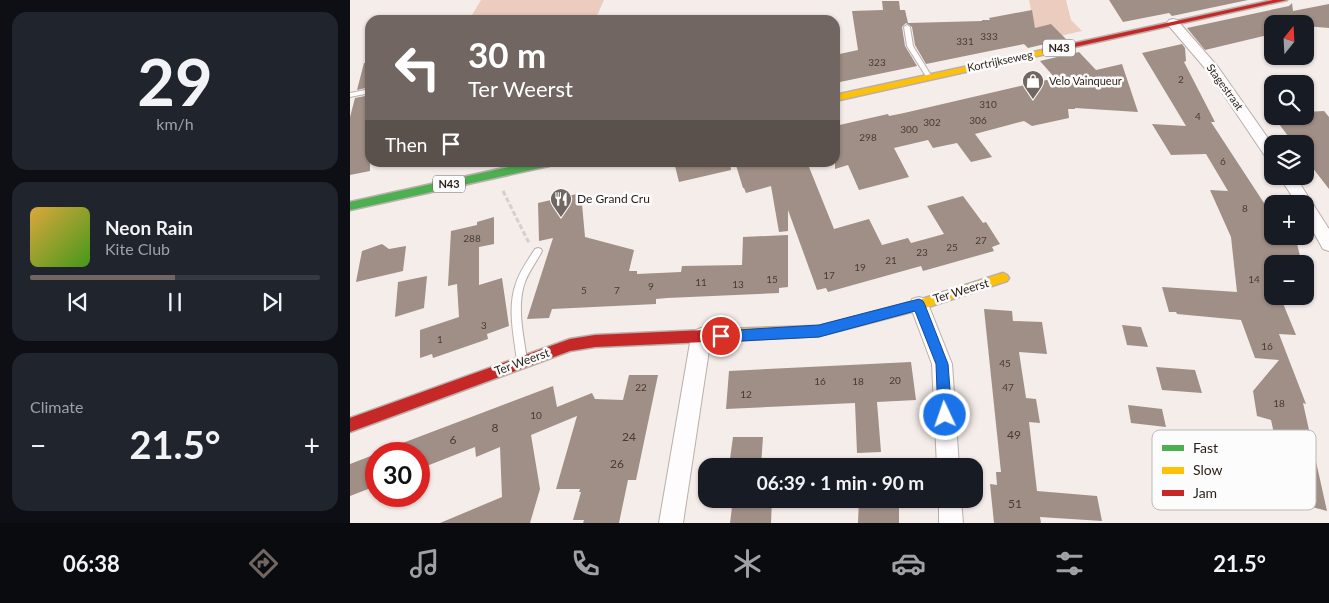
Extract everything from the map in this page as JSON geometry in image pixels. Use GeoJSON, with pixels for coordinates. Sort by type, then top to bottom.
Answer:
{"type":"FeatureCollection","features":[{"type":"Feature","properties":{"kind":"main road","name":"Kortrijkseweg"},"geometry":{"type":"LineString","coordinates":[[840,97],[1283,0]]}},
{"type":"Feature","properties":{"kind":"main road","name":"N43"},"geometry":{"type":"LineString","coordinates":[[350,206],[526,167]]}},
{"type":"Feature","properties":{"kind":"main road","name":"Ter Weerst"},"geometry":{"type":"LineString","coordinates":[[350,425],[570,345],[595,340],[819,331],[919,305],[1003,278]]}},
{"type":"Feature","properties":{"kind":"street","name":"Stagestraat"},"geometry":{"type":"LineString","coordinates":[[1173,23],[1198,50],[1220,79],[1264,143]]}},
{"type":"Feature","properties":{"kind":"street"},"geometry":{"type":"LineString","coordinates":[[1293,185],[1306,203],[1329,244]]}},
{"type":"Feature","properties":{"kind":"street","name":"Ter Weerst"},"geometry":{"type":"LineString","coordinates":[[919,305],[942,364],[948,458]]}},
{"type":"Feature","properties":{"kind":"street"},"geometry":{"type":"LineString","coordinates":[[671,523],[701,337]]}},
{"type":"Feature","properties":{"kind":"street"},"geometry":{"type":"LineString","coordinates":[[950,508],[951,523]]}},
{"type":"Feature","properties":{"kind":"lane"},"geometry":{"type":"LineString","coordinates":[[907,26],[910,46],[929,77]]}},
{"type":"Feature","properties":{"kind":"lane"},"geometry":{"type":"LineString","coordinates":[[350,94],[365,92]]}},
{"type":"Feature","properties":{"kind":"lane"},"geometry":{"type":"LineString","coordinates":[[522,362],[517,305],[518,290],[522,277],[538,251]]}},
{"type":"Feature","properties":{"kind":"path"},"geometry":{"type":"LineString","coordinates":[[502,186],[531,248],[538,251]]}},
{"type":"Feature","properties":{"kind":"shaded area"},"geometry":{"type":"Polygon","coordinates":[[[481,0],[604,0],[597,15],[472,15],[481,0]]]}},
{"type":"Feature","properties":{"kind":"shaded area"},"geometry":{"type":"Polygon","coordinates":[[[1029,0],[1066,0],[1071,20],[1082,31],[1046,39],[1035,28],[1029,0]]]}},
{"type":"Feature","properties":{"kind":"building"},"geometry":{"type":"Polygon","coordinates":[[[1109,0],[1248,0],[1172,16],[1169,13],[1123,22],[1109,0]]]}},
{"type":"Feature","properties":{"kind":"building"},"geometry":{"type":"Polygon","coordinates":[[[882,1],[899,1],[900,10],[905,10],[908,23],[982,21],[1032,10],[1035,28],[1051,24],[1066,39],[1028,48],[1024,44],[926,64],[915,45],[912,27],[906,23],[902,27],[905,46],[917,66],[840,82],[840,54],[858,50],[852,11],[883,10],[882,1]]]}},
{"type":"Feature","properties":{"kind":"building"},"geometry":{"type":"Polygon","coordinates":[[[1292,3],[1293,11],[1329,4],[1329,28],[1314,27],[1314,15],[1264,15],[1264,36],[1205,50],[1187,28],[1289,6],[1292,3]]]}},
{"type":"Feature","properties":{"kind":"building"},"geometry":{"type":"Polygon","coordinates":[[[1182,44],[1185,48],[1186,61],[1184,62],[1215,122],[1211,122],[1264,203],[1264,245],[1297,245],[1300,255],[1264,255],[1264,305],[1284,305],[1296,335],[1279,334],[1306,404],[1303,403],[1309,430],[1273,430],[1271,420],[1257,416],[1253,391],[1279,360],[1255,358],[1241,320],[1169,312],[1162,287],[1237,292],[1231,237],[1210,190],[1228,191],[1206,154],[1171,155],[1152,124],[1186,126],[1142,53],[1182,44]]]}},
{"type":"Feature","properties":{"kind":"building"},"geometry":{"type":"Polygon","coordinates":[[[1079,52],[1096,70],[1122,64],[1138,112],[1075,108],[1068,109],[1069,118],[1032,126],[1024,121],[975,134],[992,157],[971,162],[957,143],[933,148],[928,140],[894,148],[909,177],[859,190],[848,165],[835,169],[835,167],[840,167],[840,125],[888,114],[889,116],[904,113],[1055,78],[1040,61],[1079,52]]]}},
{"type":"Feature","properties":{"kind":"building"},"geometry":{"type":"Polygon","coordinates":[[[364,63],[365,63],[365,88],[357,90],[364,63]]]}},
{"type":"Feature","properties":{"kind":"building"},"geometry":{"type":"Polygon","coordinates":[[[365,96],[365,167],[370,167],[370,171],[350,175],[350,117],[355,98],[365,96]]]}},
{"type":"Feature","properties":{"kind":"building"},"geometry":{"type":"Polygon","coordinates":[[[1324,111],[1329,117],[1329,189],[1314,170],[1314,135],[1287,135],[1280,125],[1314,125],[1314,112],[1324,111]]]}},
{"type":"Feature","properties":{"kind":"building"},"geometry":{"type":"Polygon","coordinates":[[[675,167],[731,167],[731,170],[679,182],[675,167]]]}},
{"type":"Feature","properties":{"kind":"building"},"geometry":{"type":"Polygon","coordinates":[[[737,167],[809,167],[834,229],[869,219],[882,245],[908,238],[911,243],[944,234],[927,206],[963,196],[983,223],[986,222],[1000,244],[992,247],[994,251],[923,271],[921,266],[828,292],[826,288],[817,290],[788,210],[788,231],[779,232],[771,186],[746,193],[737,167]]]}},
{"type":"Feature","properties":{"kind":"building"},"geometry":{"type":"Polygon","coordinates":[[[581,193],[585,237],[634,250],[629,271],[637,271],[637,274],[681,272],[682,266],[742,265],[743,237],[788,235],[788,287],[779,288],[779,293],[667,298],[656,299],[656,304],[552,309],[549,318],[527,319],[553,238],[539,241],[538,203],[581,193]]]}},
{"type":"Feature","properties":{"kind":"building"},"geometry":{"type":"Polygon","coordinates":[[[494,217],[494,244],[479,247],[479,285],[502,278],[509,326],[487,334],[488,339],[433,358],[432,354],[420,358],[420,330],[459,317],[457,284],[448,286],[451,231],[477,225],[477,222],[494,217]]]}},
{"type":"Feature","properties":{"kind":"building"},"geometry":{"type":"Polygon","coordinates":[[[382,244],[389,249],[406,246],[403,271],[356,282],[362,251],[382,244]]]}},
{"type":"Feature","properties":{"kind":"building"},"geometry":{"type":"Polygon","coordinates":[[[427,276],[424,308],[395,317],[398,282],[427,276]]]}},
{"type":"Feature","properties":{"kind":"building"},"geometry":{"type":"Polygon","coordinates":[[[984,309],[1012,311],[1013,321],[1042,322],[1047,354],[1019,352],[1026,398],[1036,399],[1040,423],[1029,422],[1037,491],[1097,496],[1102,521],[1040,517],[1041,523],[994,523],[990,484],[997,485],[996,472],[1001,472],[984,309]]]}},
{"type":"Feature","properties":{"kind":"building"},"geometry":{"type":"Polygon","coordinates":[[[1122,325],[1141,327],[1148,347],[1127,345],[1122,325]]]}},
{"type":"Feature","properties":{"kind":"building"},"geometry":{"type":"Polygon","coordinates":[[[911,362],[916,400],[877,402],[881,452],[857,453],[855,403],[726,409],[729,371],[911,362]]]}},
{"type":"Feature","properties":{"kind":"building"},"geometry":{"type":"Polygon","coordinates":[[[1156,367],[1195,370],[1202,393],[1162,390],[1156,367]]]}},
{"type":"Feature","properties":{"kind":"building"},"geometry":{"type":"Polygon","coordinates":[[[629,375],[658,375],[636,480],[628,480],[619,523],[583,523],[584,520],[573,520],[581,492],[579,492],[580,489],[556,489],[577,416],[531,435],[540,489],[530,523],[440,523],[502,497],[500,447],[476,457],[475,447],[430,465],[430,442],[405,442],[553,386],[557,407],[592,393],[595,399],[623,400],[629,375]]]}},
{"type":"Feature","properties":{"kind":"building"},"geometry":{"type":"Polygon","coordinates":[[[1128,405],[1162,409],[1166,427],[1131,423],[1128,405]]]}},
{"type":"Feature","properties":{"kind":"building"},"geometry":{"type":"Polygon","coordinates":[[[733,437],[763,437],[762,458],[730,458],[733,437]]]}},
{"type":"Feature","properties":{"kind":"building"},"geometry":{"type":"Polygon","coordinates":[[[365,458],[365,490],[350,496],[350,464],[365,458]]]}},
{"type":"Feature","properties":{"kind":"building"},"geometry":{"type":"Polygon","coordinates":[[[1316,462],[1327,511],[1316,508],[1316,462]]]}},
{"type":"Feature","properties":{"kind":"building"},"geometry":{"type":"Polygon","coordinates":[[[732,508],[772,508],[771,523],[730,523],[732,508]]]}},
{"type":"Feature","properties":{"kind":"building"},"geometry":{"type":"Polygon","coordinates":[[[859,508],[899,508],[899,523],[858,523],[859,508]]]}},
{"type":"Feature","properties":{"kind":"traffic: fast"},"geometry":{"type":"LineString","coordinates":[[350,206],[526,167]]}},
{"type":"Feature","properties":{"kind":"traffic: slow"},"geometry":{"type":"LineString","coordinates":[[840,97],[1061,48]]}},
{"type":"Feature","properties":{"kind":"traffic: slow"},"geometry":{"type":"LineString","coordinates":[[727,335],[819,331],[919,305],[1003,278]]}},
{"type":"Feature","properties":{"kind":"traffic: jam"},"geometry":{"type":"LineString","coordinates":[[1061,48],[1283,0]]}},
{"type":"Feature","properties":{"kind":"traffic: jam"},"geometry":{"type":"LineString","coordinates":[[350,425],[570,345],[595,341],[727,335]]}},
{"type":"Feature","properties":{"kind":"place","name":"Velo Vainqueur"},"geometry":{"type":"Point","coordinates":[1033,100]}},
{"type":"Feature","properties":{"kind":"place","name":"De Grand Cru"},"geometry":{"type":"Point","coordinates":[561,218]}},
{"type":"Feature","properties":{"kind":"route"},"geometry":{"type":"LineString","coordinates":[[721,336],[819,331],[919,305],[942,364],[945,415]]}}]}
